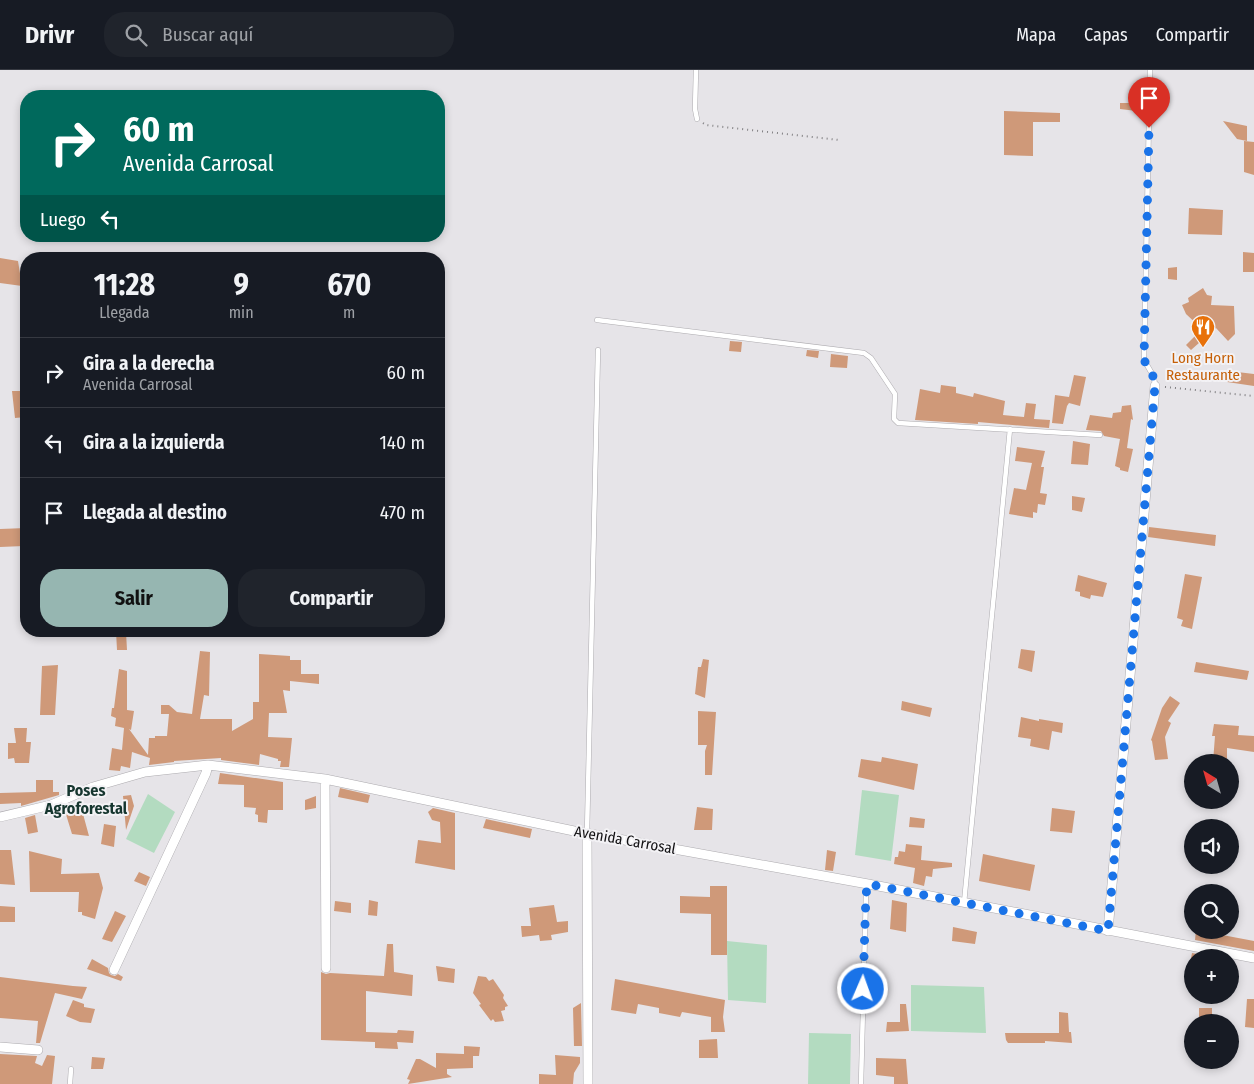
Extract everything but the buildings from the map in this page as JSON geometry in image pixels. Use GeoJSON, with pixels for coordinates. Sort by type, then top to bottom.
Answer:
{"type":"FeatureCollection","features":[{"type":"Feature","properties":{"kind":"street"},"geometry":{"type":"LineString","coordinates":[[1108,931],[1155,386]]}},
{"type":"Feature","properties":{"kind":"street"},"geometry":{"type":"LineString","coordinates":[[114,970],[208,765]]}},
{"type":"Feature","properties":{"kind":"street","name":"Avenida Carrosal"},"geometry":{"type":"LineString","coordinates":[[0,817],[51,805],[93,786],[145,772],[208,765],[325,779],[587,833],[868,884],[1254,958]]}},
{"type":"Feature","properties":{"kind":"street"},"geometry":{"type":"LineString","coordinates":[[325,779],[326,968]]}},
{"type":"Feature","properties":{"kind":"street"},"geometry":{"type":"LineString","coordinates":[[587,833],[588,1084]]}},
{"type":"Feature","properties":{"kind":"street"},"geometry":{"type":"LineString","coordinates":[[0,1047],[38,1050]]}},
{"type":"Feature","properties":{"kind":"lane"},"geometry":{"type":"LineString","coordinates":[[696,70],[695,109],[697,119]]}},
{"type":"Feature","properties":{"kind":"lane"},"geometry":{"type":"LineString","coordinates":[[1150,70],[1144,360],[1154,378],[1155,386]]}},
{"type":"Feature","properties":{"kind":"lane"},"geometry":{"type":"LineString","coordinates":[[597,320],[864,353],[870,358],[894,394],[894,419],[898,423],[1100,435]]}},
{"type":"Feature","properties":{"kind":"lane"},"geometry":{"type":"LineString","coordinates":[[587,833],[598,350]]}},
{"type":"Feature","properties":{"kind":"lane"},"geometry":{"type":"LineString","coordinates":[[964,903],[1010,430]]}},
{"type":"Feature","properties":{"kind":"lane"},"geometry":{"type":"LineString","coordinates":[[861,1084],[868,884]]}},
{"type":"Feature","properties":{"kind":"lane"},"geometry":{"type":"LineString","coordinates":[[70,1084],[72,1069]]}},
{"type":"Feature","properties":{"kind":"path"},"geometry":{"type":"LineString","coordinates":[[697,119],[706,125],[839,140]]}},
{"type":"Feature","properties":{"kind":"path"},"geometry":{"type":"LineString","coordinates":[[1155,386],[1254,396]]}},
{"type":"Feature","properties":{"kind":"green space"},"geometry":{"type":"Polygon","coordinates":[[[862,790],[899,795],[891,861],[855,855],[862,790]]]}},
{"type":"Feature","properties":{"kind":"green space"},"geometry":{"type":"Polygon","coordinates":[[[148,794],[175,812],[154,853],[126,839],[148,794]]]}},
{"type":"Feature","properties":{"kind":"green space"},"geometry":{"type":"Polygon","coordinates":[[[727,941],[767,945],[766,1003],[728,1000],[727,941]]]}},
{"type":"Feature","properties":{"kind":"green space"},"geometry":{"type":"Polygon","coordinates":[[[911,985],[984,987],[986,1033],[911,1031],[911,985]]]}},
{"type":"Feature","properties":{"kind":"green space"},"geometry":{"type":"Polygon","coordinates":[[[809,1033],[851,1034],[850,1084],[808,1084],[809,1033]]]}},
{"type":"Feature","properties":{"kind":"place","name":"Long Horn Restaurante"},"geometry":{"type":"Point","coordinates":[1203,348]}},
{"type":"Feature","properties":{"kind":"district","name":"Poses Agroforestal"},"geometry":{"type":"Point","coordinates":[86,799]}},
{"type":"Feature","properties":{"kind":"route"},"geometry":{"type":"LineString","coordinates":[[863,989],[866,894],[868,884],[1108,931],[1155,386],[1154,378],[1144,360],[1149,128]]}}]}
